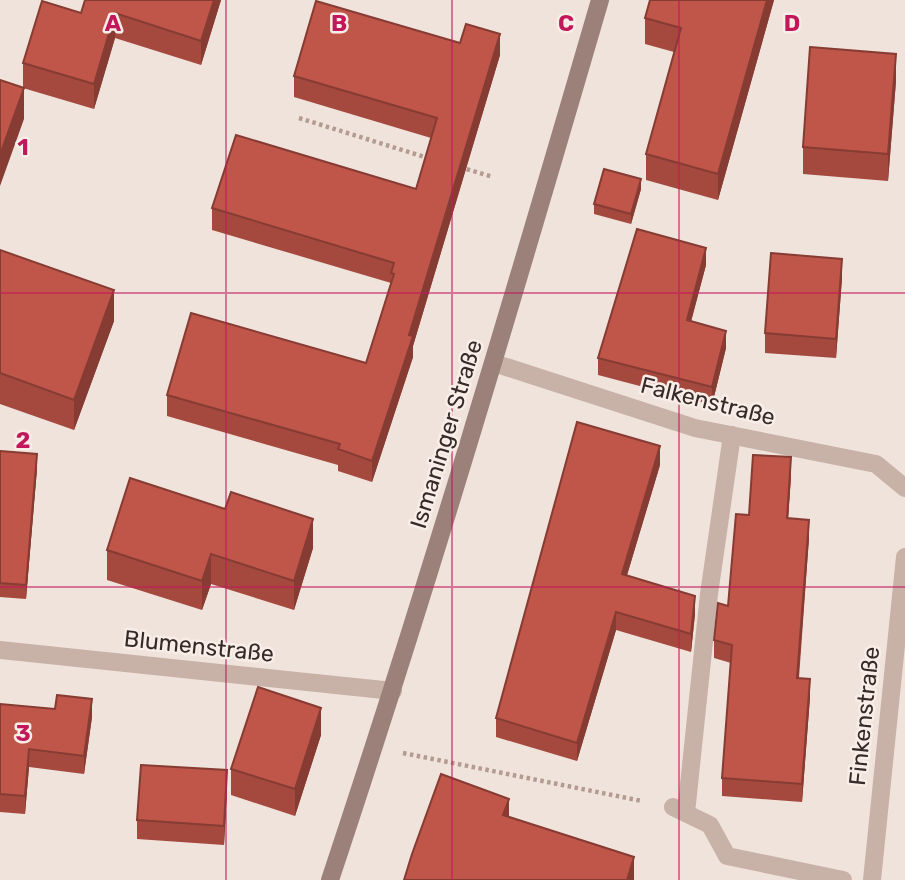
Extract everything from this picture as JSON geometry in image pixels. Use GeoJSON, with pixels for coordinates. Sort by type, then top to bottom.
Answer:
{"type":"FeatureCollection","features":[{"type":"Feature","properties":{"kind":"main road","name":"Ismaninger Straße"},"geometry":{"type":"LineString","coordinates":[[330,880],[393,691],[494,363],[600,0]]}},
{"type":"Feature","properties":{"kind":"street","name":"Falkenstraße"},"geometry":{"type":"LineString","coordinates":[[494,363],[695,428],[876,464],[905,488]]}},
{"type":"Feature","properties":{"kind":"street"},"geometry":{"type":"LineString","coordinates":[[732,435],[680,810],[710,825],[727,856],[843,880]]}},
{"type":"Feature","properties":{"kind":"street","name":"Finkenstraße"},"geometry":{"type":"LineString","coordinates":[[872,880],[905,557]]}},
{"type":"Feature","properties":{"kind":"street","name":"Blumenstraße"},"geometry":{"type":"LineString","coordinates":[[0,650],[393,691]]}},
{"type":"Feature","properties":{"kind":"path"},"geometry":{"type":"LineString","coordinates":[[299,118],[441,162]]}},
{"type":"Feature","properties":{"kind":"path"},"geometry":{"type":"LineString","coordinates":[[454,166],[493,177]]}},
{"type":"Feature","properties":{"kind":"path"},"geometry":{"type":"LineString","coordinates":[[374,747],[680,810]]}},
{"type":"Feature","properties":{"kind":"building"},"geometry":{"type":"Polygon","coordinates":[[[85,0],[214,0],[201,41],[115,13],[94,84],[23,63],[42,1],[81,13],[85,0]]]}},
{"type":"Feature","properties":{"kind":"building"},"geometry":{"type":"Polygon","coordinates":[[[650,0],[767,0],[718,174],[646,154],[681,28],[645,18],[650,0]]]}},
{"type":"Feature","properties":{"kind":"building"},"geometry":{"type":"Polygon","coordinates":[[[316,1],[460,43],[466,24],[500,34],[409,335],[413,336],[372,461],[338,449],[340,444],[167,395],[191,313],[366,363],[394,274],[391,273],[394,263],[212,208],[236,135],[416,189],[437,118],[294,76],[316,1]]]}},
{"type":"Feature","properties":{"kind":"building"},"geometry":{"type":"Polygon","coordinates":[[[810,47],[896,54],[888,154],[803,147],[810,47]]]}},
{"type":"Feature","properties":{"kind":"building"},"geometry":{"type":"Polygon","coordinates":[[[0,80],[24,88],[0,155],[0,80]]]}},
{"type":"Feature","properties":{"kind":"building"},"geometry":{"type":"Polygon","coordinates":[[[604,169],[641,179],[631,214],[594,204],[604,169]]]}},
{"type":"Feature","properties":{"kind":"building"},"geometry":{"type":"Polygon","coordinates":[[[637,229],[706,248],[687,320],[726,331],[712,387],[598,358],[637,229]]]}},
{"type":"Feature","properties":{"kind":"building"},"geometry":{"type":"Polygon","coordinates":[[[0,250],[114,290],[74,400],[0,373],[0,250]]]}},
{"type":"Feature","properties":{"kind":"building"},"geometry":{"type":"Polygon","coordinates":[[[771,253],[842,259],[836,339],[765,333],[771,253]]]}},
{"type":"Feature","properties":{"kind":"building"},"geometry":{"type":"Polygon","coordinates":[[[577,422],[660,446],[622,574],[695,596],[691,634],[616,612],[577,743],[496,718],[577,422]]]}},
{"type":"Feature","properties":{"kind":"building"},"geometry":{"type":"Polygon","coordinates":[[[0,451],[37,454],[26,585],[0,583],[0,451]]]}},
{"type":"Feature","properties":{"kind":"building"},"geometry":{"type":"Polygon","coordinates":[[[753,455],[791,457],[787,518],[809,520],[797,678],[810,679],[802,784],[722,778],[732,645],[714,640],[718,603],[728,606],[736,514],[749,515],[753,455]]]}},
{"type":"Feature","properties":{"kind":"building"},"geometry":{"type":"Polygon","coordinates":[[[130,478],[225,509],[231,492],[313,519],[294,581],[211,554],[202,581],[107,550],[130,478]]]}},
{"type":"Feature","properties":{"kind":"building"},"geometry":{"type":"Polygon","coordinates":[[[258,687],[321,708],[295,789],[231,769],[258,687]]]}},
{"type":"Feature","properties":{"kind":"building"},"geometry":{"type":"Polygon","coordinates":[[[57,695],[92,699],[84,756],[29,749],[25,796],[0,794],[0,704],[55,709],[57,695]]]}},
{"type":"Feature","properties":{"kind":"building"},"geometry":{"type":"Polygon","coordinates":[[[141,765],[227,770],[224,826],[137,820],[141,765]]]}},
{"type":"Feature","properties":{"kind":"building"},"geometry":{"type":"Polygon","coordinates":[[[441,774],[509,799],[503,815],[634,857],[627,880],[404,880],[441,774]]]}}]}
